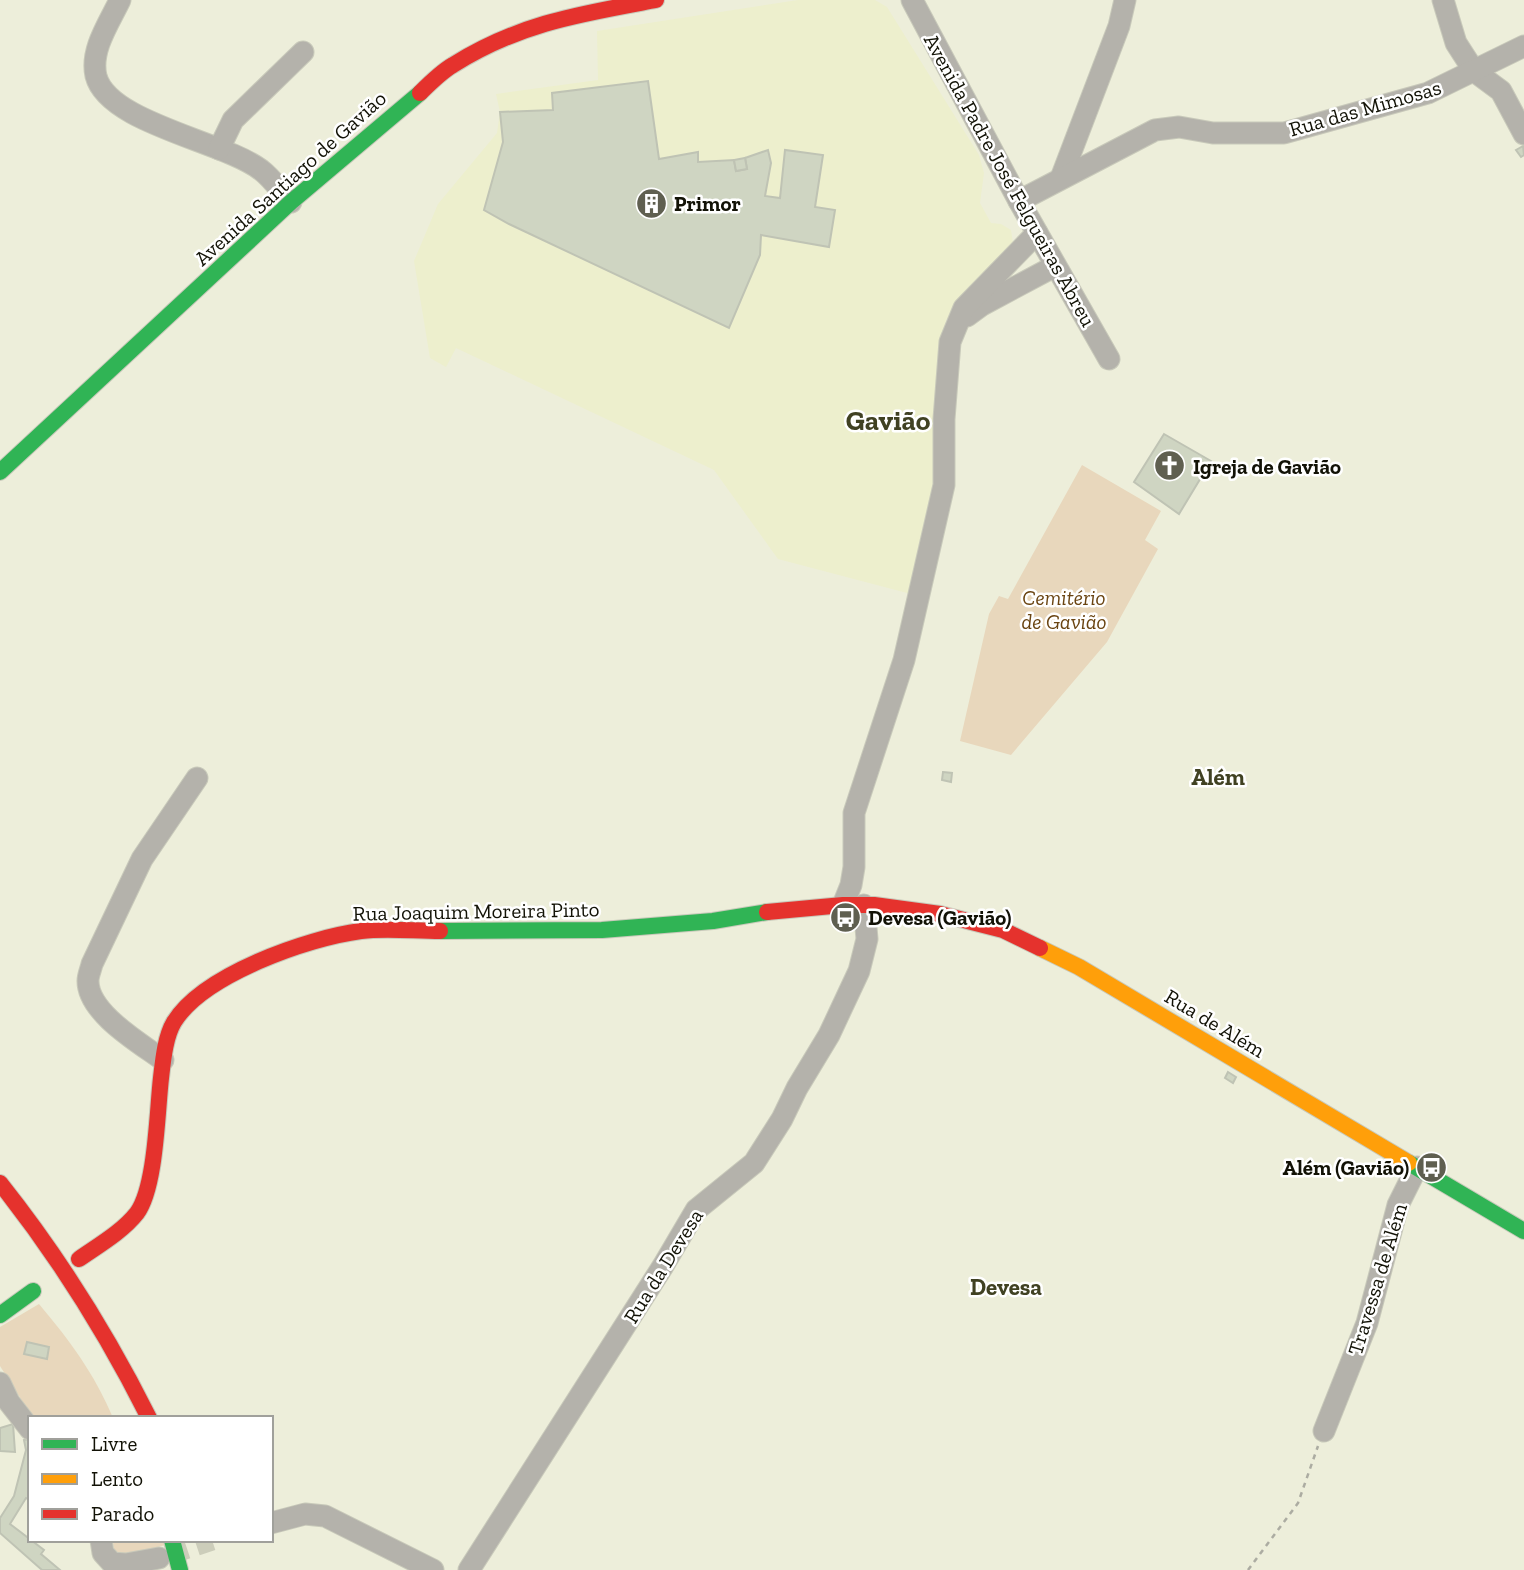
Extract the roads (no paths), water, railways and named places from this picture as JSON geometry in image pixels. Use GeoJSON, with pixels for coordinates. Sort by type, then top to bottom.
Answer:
{"type":"FeatureCollection","features":[{"type":"Feature","properties":{"kind":"main road","name":"Avenida Santiago de Gavião"},"geometry":{"type":"LineString","coordinates":[[0,472],[291,202],[431,82],[472,53],[509,35],[560,18],[656,0]]}},
{"type":"Feature","properties":{"kind":"main road","name":"Rua Joaquim Moreira Pinto"},"geometry":{"type":"LineString","coordinates":[[79,1259],[120,1230],[143,1203],[151,1172],[163,1060],[173,1023],[193,1000],[216,983],[281,953],[323,938],[363,931],[602,930],[860,905]]}},
{"type":"Feature","properties":{"kind":"main road","name":"Rua de Além"},"geometry":{"type":"LineString","coordinates":[[860,905],[940,914],[977,922],[1026,939],[1079,967],[1524,1231]]}},
{"type":"Feature","properties":{"kind":"main road"},"geometry":{"type":"LineString","coordinates":[[0,1183],[73,1282],[110,1343],[148,1416]]}},
{"type":"Feature","properties":{"kind":"main road"},"geometry":{"type":"LineString","coordinates":[[37,1272],[52,1295]]}},
{"type":"Feature","properties":{"kind":"main road"},"geometry":{"type":"LineString","coordinates":[[0,1315],[33,1291]]}},
{"type":"Feature","properties":{"kind":"main road"},"geometry":{"type":"LineString","coordinates":[[165,1549],[180,1570]]}},
{"type":"Feature","properties":{"kind":"street"},"geometry":{"type":"LineString","coordinates":[[120,0],[97,47],[96,76],[103,93],[116,105],[262,170],[291,202]]}},
{"type":"Feature","properties":{"kind":"street","name":"Avenida Padre José Felgueiras Abreu"},"geometry":{"type":"LineString","coordinates":[[912,0],[1019,201],[1109,359]]}},
{"type":"Feature","properties":{"kind":"street"},"geometry":{"type":"LineString","coordinates":[[1061,178],[1119,26],[1125,0]]}},
{"type":"Feature","properties":{"kind":"street"},"geometry":{"type":"LineString","coordinates":[[1443,0],[1456,43],[1474,71],[1501,91],[1524,134]]}},
{"type":"Feature","properties":{"kind":"street","name":"Rua das Mimosas"},"geometry":{"type":"LineString","coordinates":[[1019,201],[1155,130],[1179,127],[1213,133],[1284,133],[1428,93],[1524,46]]}},
{"type":"Feature","properties":{"kind":"street"},"geometry":{"type":"LineString","coordinates":[[219,149],[233,120],[303,52]]}},
{"type":"Feature","properties":{"kind":"street"},"geometry":{"type":"LineString","coordinates":[[860,905],[851,885],[854,867],[854,813],[904,660],[944,485],[944,419],[950,342],[964,308],[1037,233]]}},
{"type":"Feature","properties":{"kind":"street"},"geometry":{"type":"LineString","coordinates":[[955,326],[982,305],[1055,266]]}},
{"type":"Feature","properties":{"kind":"street"},"geometry":{"type":"LineString","coordinates":[[163,1060],[101,1011],[88,981],[92,964],[142,859],[197,778]]}},
{"type":"Feature","properties":{"kind":"street"},"geometry":{"type":"LineString","coordinates":[[854,867],[870,889],[860,905]]}},
{"type":"Feature","properties":{"kind":"street","name":"Rua da Devesa"},"geometry":{"type":"LineString","coordinates":[[474,1562],[663,1266],[688,1221],[704,1202],[748,1169],[764,1150],[829,1035],[859,971],[867,939],[860,905]]}},
{"type":"Feature","properties":{"kind":"street","name":"Travessa de Além"},"geometry":{"type":"LineString","coordinates":[[1324,1431],[1367,1323],[1398,1205],[1418,1167]]}},
{"type":"Feature","properties":{"kind":"street"},"geometry":{"type":"LineString","coordinates":[[0,1383],[9,1402],[28,1426]]}},
{"type":"Feature","properties":{"kind":"street"},"geometry":{"type":"LineString","coordinates":[[273,1522],[305,1514],[325,1516],[433,1570]]}},
{"type":"Feature","properties":{"kind":"street"},"geometry":{"type":"LineString","coordinates":[[101,1542],[103,1553],[113,1563],[126,1564],[165,1549]]}},
{"type":"Feature","properties":{"kind":"tunnel"},"geometry":{"type":"LineString","coordinates":[[167,1555],[206,1542]]}},
{"type":"Feature","properties":{"kind":"place","name":"Primor"},"geometry":{"type":"Point","coordinates":[651,203]}},
{"type":"Feature","properties":{"kind":"place","name":"Igreja de Gavião"},"geometry":{"type":"Point","coordinates":[1170,466]}},
{"type":"Feature","properties":{"kind":"place","name":"Devesa (Gavião)"},"geometry":{"type":"Point","coordinates":[845,917]}},
{"type":"Feature","properties":{"kind":"place","name":"Além (Gavião)"},"geometry":{"type":"Point","coordinates":[1432,1167]}},
{"type":"Feature","properties":{"kind":"district","name":"Gavião"},"geometry":{"type":"Point","coordinates":[888,420]}},
{"type":"Feature","properties":{"kind":"district","name":"Além"},"geometry":{"type":"Point","coordinates":[1218,777]}},
{"type":"Feature","properties":{"kind":"district","name":"Devesa"},"geometry":{"type":"Point","coordinates":[1006,1287]}},
{"type":"Feature","properties":{"kind":"park label","name":"Cemitério de Gavião"},"geometry":{"type":"Point","coordinates":[1064,609]}}]}
